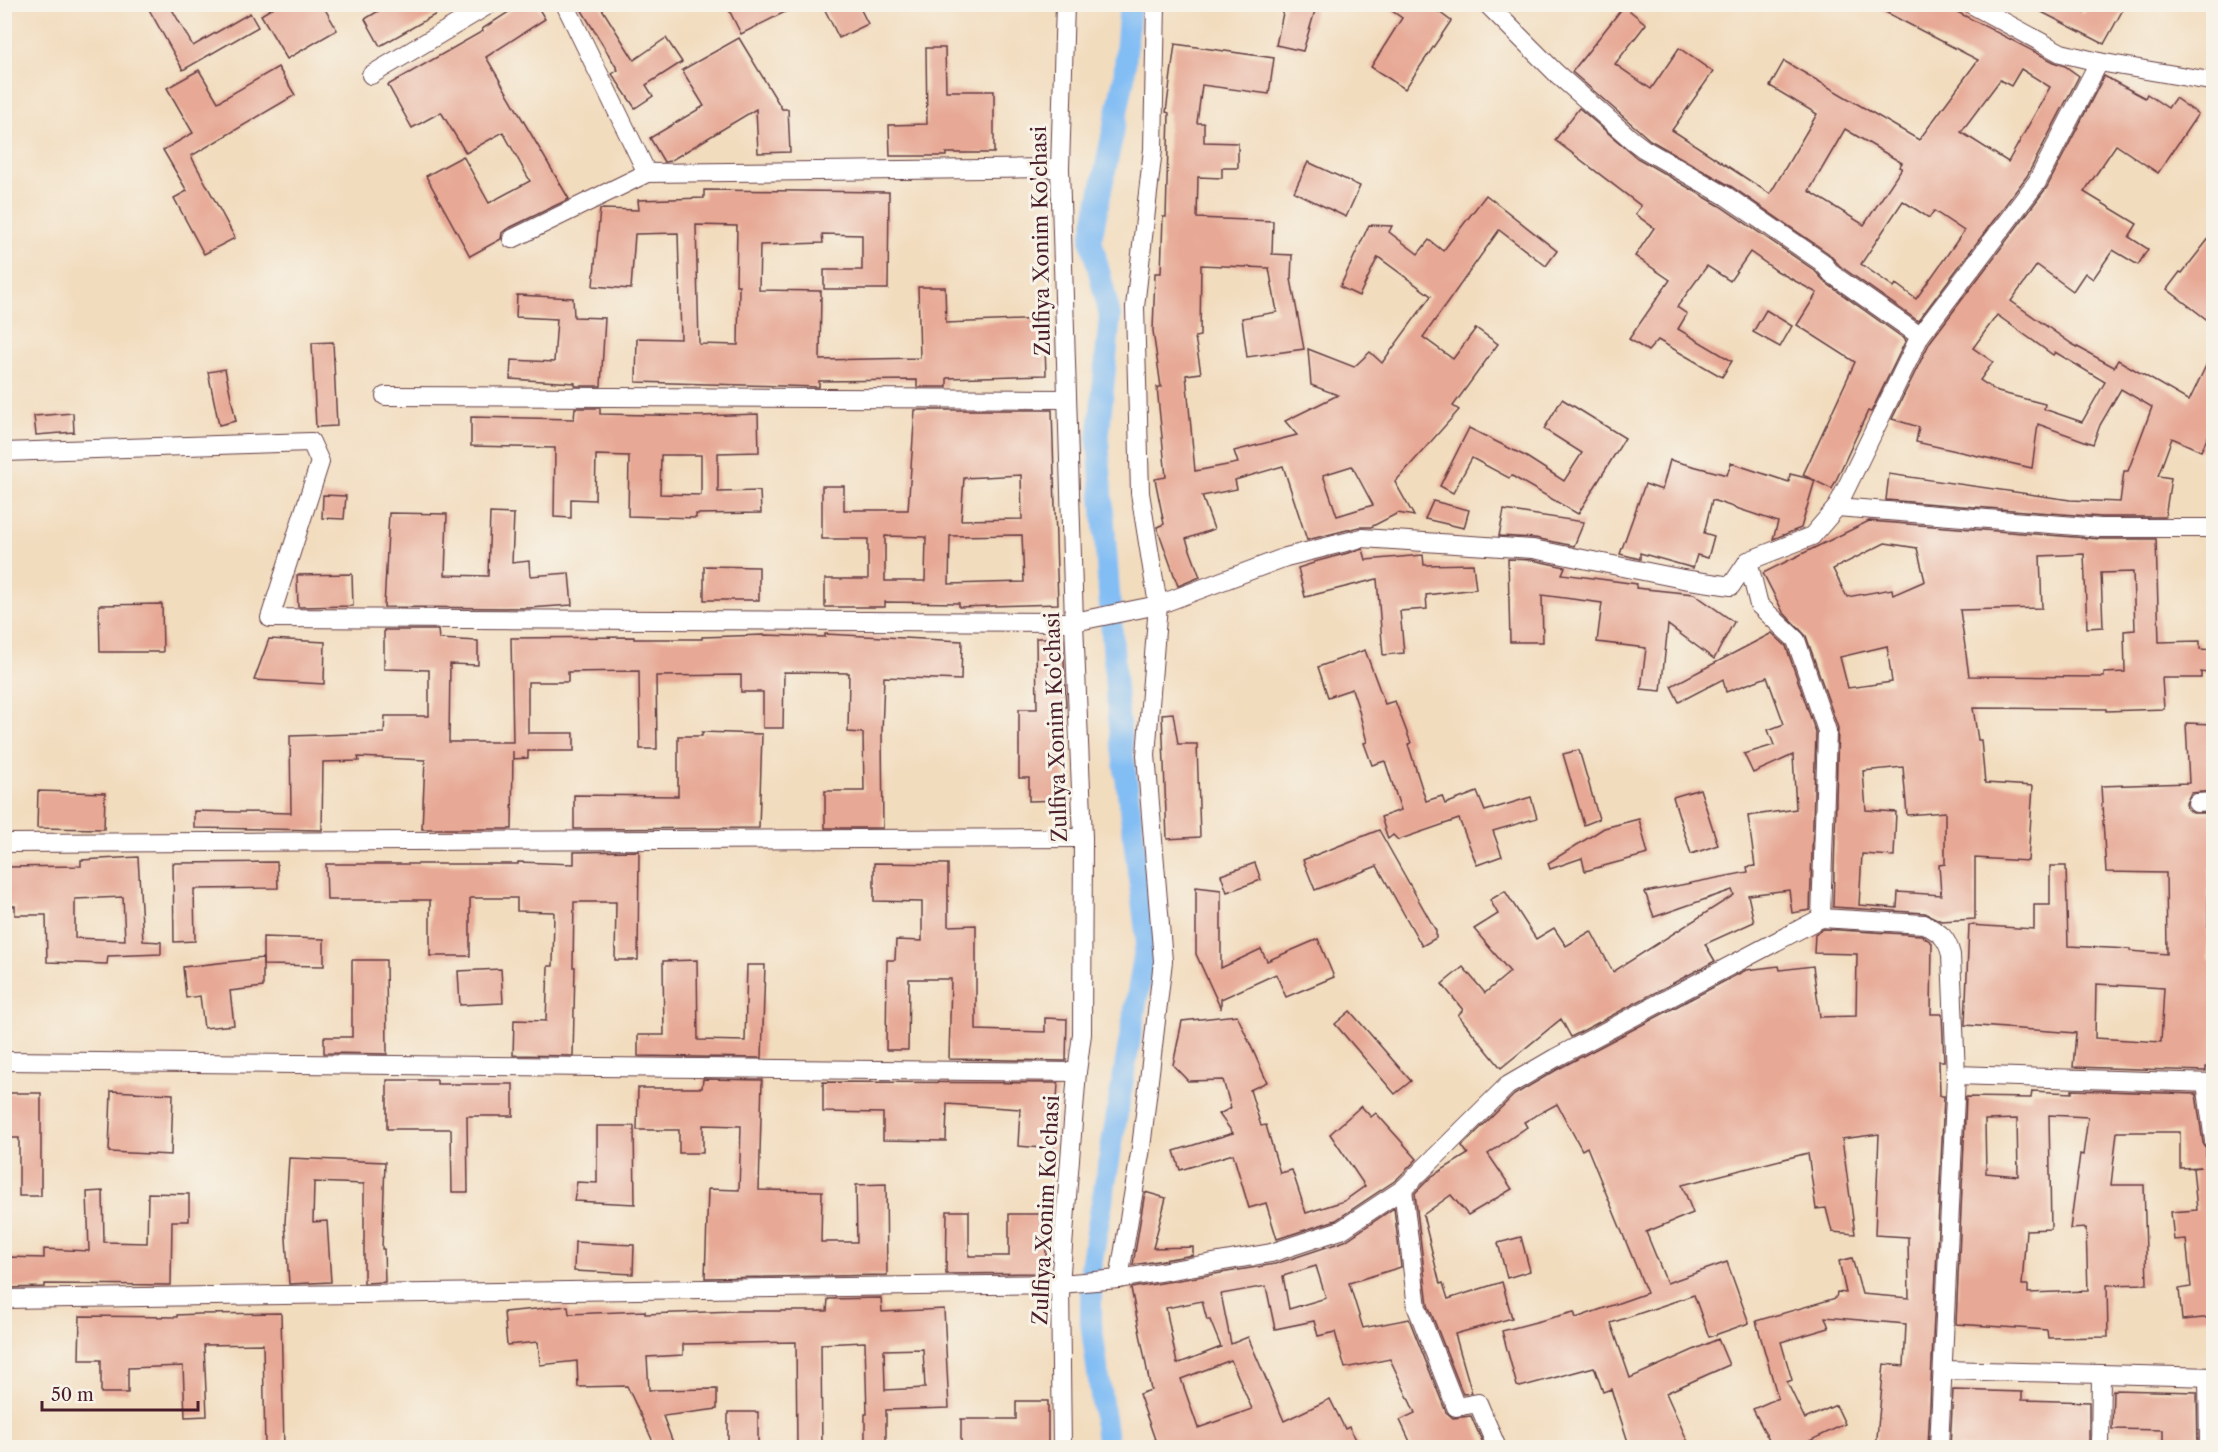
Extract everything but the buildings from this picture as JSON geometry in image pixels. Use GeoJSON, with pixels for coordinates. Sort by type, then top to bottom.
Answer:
{"type":"FeatureCollection","features":[{"type":"Feature","properties":{"kind":"street"},"geometry":{"type":"LineString","coordinates":[[371,75],[490,4]]}},
{"type":"Feature","properties":{"kind":"street"},"geometry":{"type":"LineString","coordinates":[[565,4],[647,173]]}},
{"type":"Feature","properties":{"kind":"street","name":"Zulfiya Xonim Ko'chasi"},"geometry":{"type":"LineString","coordinates":[[1062,1448],[1065,1283],[1077,1072],[1082,1034],[1083,837],[1081,621],[1067,399],[1060,168],[1065,4]]}},
{"type":"Feature","properties":{"kind":"street"},"geometry":{"type":"LineString","coordinates":[[1111,1280],[1141,1148],[1163,961],[1146,755],[1150,607],[1140,493],[1135,307],[1153,149],[1156,4]]}},
{"type":"Feature","properties":{"kind":"street"},"geometry":{"type":"LineString","coordinates":[[1487,4],[1556,74],[1632,140],[1726,196],[1822,262],[1832,274],[1920,336]]}},
{"type":"Feature","properties":{"kind":"street"},"geometry":{"type":"LineString","coordinates":[[1971,4],[2061,53],[2099,62],[2212,81]]}},
{"type":"Feature","properties":{"kind":"street"},"geometry":{"type":"LineString","coordinates":[[4,452],[310,442],[320,462],[270,618],[1081,621],[1150,607],[1286,557],[1362,538],[1533,549],[1683,579],[1731,586],[1748,561],[1812,536],[1837,507],[1920,336],[2037,182],[2099,62]]}},
{"type":"Feature","properties":{"kind":"street"},"geometry":{"type":"LineString","coordinates":[[513,239],[647,173],[1060,168]]}},
{"type":"Feature","properties":{"kind":"street"},"geometry":{"type":"LineString","coordinates":[[385,396],[1067,399]]}},
{"type":"Feature","properties":{"kind":"street"},"geometry":{"type":"LineString","coordinates":[[1837,507],[2101,528],[2214,528]]}},
{"type":"Feature","properties":{"kind":"street"},"geometry":{"type":"LineString","coordinates":[[1748,561],[1759,605],[1796,640],[1827,731],[1821,918]]}},
{"type":"Feature","properties":{"kind":"street"},"geometry":{"type":"LineString","coordinates":[[4,843],[1083,837]]}},
{"type":"Feature","properties":{"kind":"street"},"geometry":{"type":"LineString","coordinates":[[4,1299],[1065,1283],[1111,1280],[1271,1253],[1341,1230],[1403,1189],[1507,1086],[1555,1058],[1821,918],[1924,924],[1948,941],[1951,956],[1956,1075],[1939,1448]]}},
{"type":"Feature","properties":{"kind":"street"},"geometry":{"type":"LineString","coordinates":[[4,1061],[1077,1072]]}},
{"type":"Feature","properties":{"kind":"street"},"geometry":{"type":"LineString","coordinates":[[1956,1075],[2210,1083],[2214,1141]]}},
{"type":"Feature","properties":{"kind":"street"},"geometry":{"type":"LineString","coordinates":[[1403,1189],[1417,1308],[1456,1407],[1478,1403],[1497,1448]]}},
{"type":"Feature","properties":{"kind":"street"},"geometry":{"type":"LineString","coordinates":[[1943,1370],[2211,1377],[2209,1448]]}},
{"type":"Feature","properties":{"kind":"street"},"geometry":{"type":"LineString","coordinates":[[2100,1448],[2101,1374]]}},
{"type":"Feature","properties":{"kind":"waterway"},"geometry":{"type":"LineString","coordinates":[[1108,1448],[1091,1322],[1091,1266],[1147,939],[1118,716],[1098,441],[1110,316],[1091,239],[1124,78],[1130,4]]}}]}
